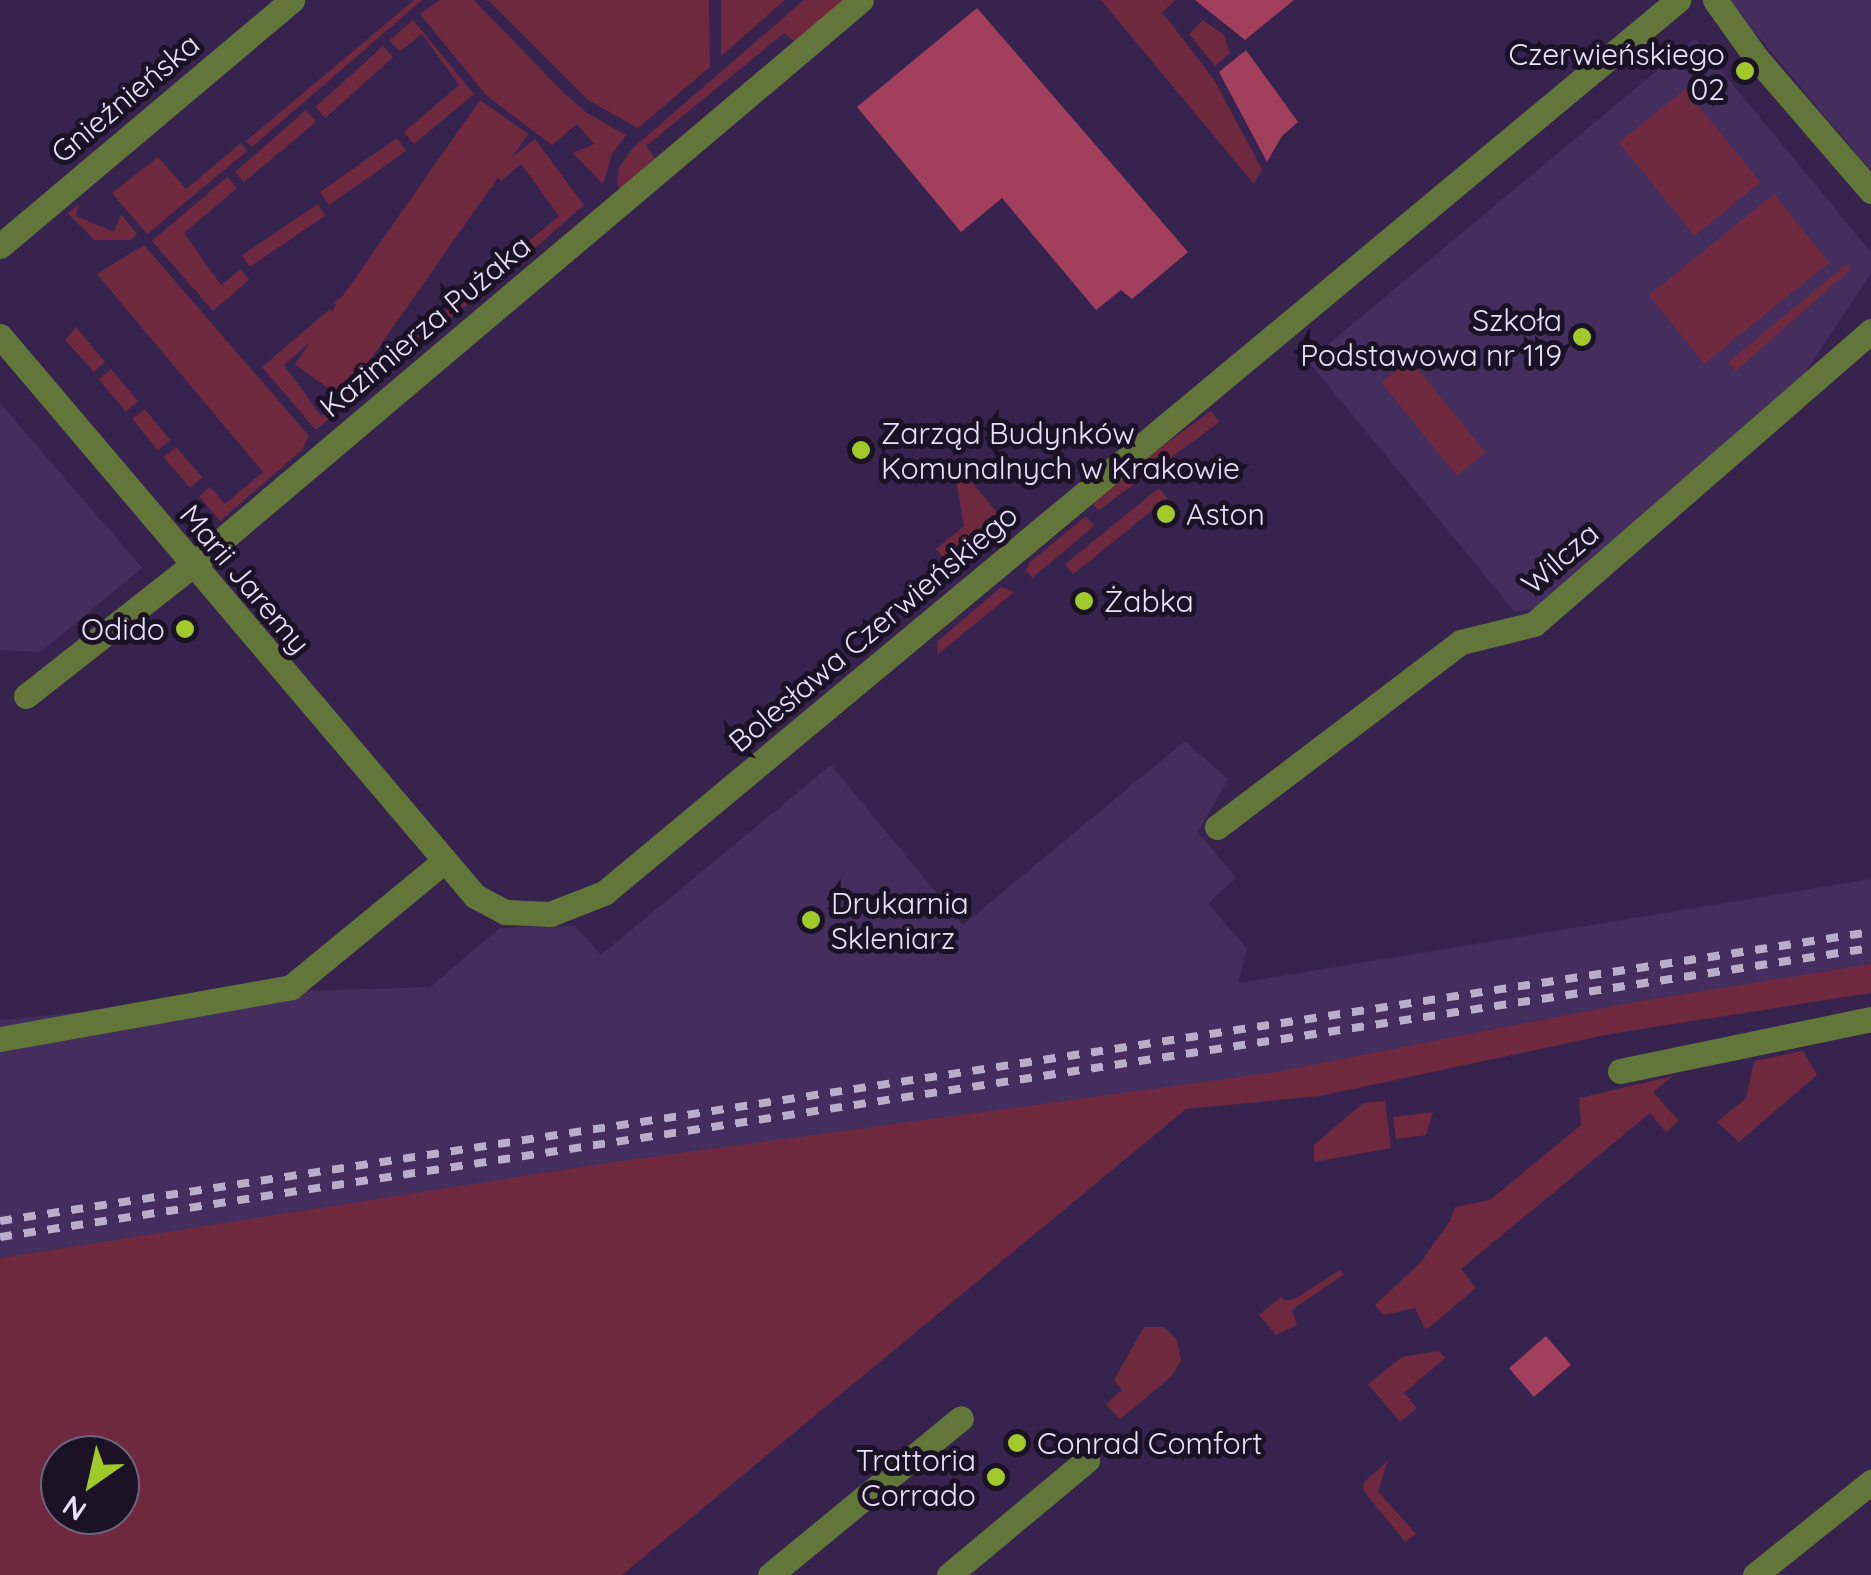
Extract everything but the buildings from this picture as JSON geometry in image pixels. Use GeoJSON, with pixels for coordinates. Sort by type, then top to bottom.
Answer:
{"type":"FeatureCollection","features":[{"type":"Feature","properties":{"kind":"street","name":"Gnieźnieńska"},"geometry":{"type":"LineString","coordinates":[[0,246],[292,0]]}},
{"type":"Feature","properties":{"kind":"street","name":"Kazimierza Pużaka"},"geometry":{"type":"LineString","coordinates":[[26,696],[190,566],[861,0]]}},
{"type":"Feature","properties":{"kind":"street","name":"Bolesława Czerwieńskiego"},"geometry":{"type":"LineString","coordinates":[[504,912],[550,914],[604,893],[1678,0]]}},
{"type":"Feature","properties":{"kind":"street"},"geometry":{"type":"LineString","coordinates":[[1715,0],[1758,60],[1871,192]]}},
{"type":"Feature","properties":{"kind":"street","name":"Wilcza"},"geometry":{"type":"LineString","coordinates":[[1218,827],[1460,642],[1534,624],[1871,331]]}},
{"type":"Feature","properties":{"kind":"street","name":"Marii Jaremy"},"geometry":{"type":"LineString","coordinates":[[0,336],[443,862],[476,896],[504,912]]}},
{"type":"Feature","properties":{"kind":"street"},"geometry":{"type":"LineString","coordinates":[[0,1039],[291,988],[443,862]]}},
{"type":"Feature","properties":{"kind":"street"},"geometry":{"type":"LineString","coordinates":[[1620,1071],[1871,1019]]}},
{"type":"Feature","properties":{"kind":"street"},"geometry":{"type":"LineString","coordinates":[[770,1575],[961,1418]]}},
{"type":"Feature","properties":{"kind":"street"},"geometry":{"type":"LineString","coordinates":[[949,1575],[1087,1460]]}},
{"type":"Feature","properties":{"kind":"street"},"geometry":{"type":"LineString","coordinates":[[1755,1575],[1871,1482]]}},
{"type":"Feature","properties":{"kind":"shaded area"},"geometry":{"type":"Polygon","coordinates":[[[414,0],[422,0],[252,147],[246,141],[414,0]]]}},
{"type":"Feature","properties":{"kind":"shaded area"},"geometry":{"type":"Polygon","coordinates":[[[440,0],[474,0],[562,91],[587,113],[626,135],[612,154],[603,184],[573,153],[594,144],[577,124],[552,145],[486,95],[420,14],[440,0]]]}},
{"type":"Feature","properties":{"kind":"shaded area"},"geometry":{"type":"Polygon","coordinates":[[[488,0],[709,0],[710,67],[638,128],[588,100],[488,0]]]}},
{"type":"Feature","properties":{"kind":"shaded area"},"geometry":{"type":"Polygon","coordinates":[[[721,0],[785,0],[721,56],[721,0]]]}},
{"type":"Feature","properties":{"kind":"shaded area"},"geometry":{"type":"Polygon","coordinates":[[[804,0],[852,0],[794,41],[784,33],[646,146],[659,164],[623,194],[617,183],[619,168],[633,148],[804,0]]]}},
{"type":"Feature","properties":{"kind":"shaded area"},"geometry":{"type":"Polygon","coordinates":[[[1101,0],[1176,0],[1162,12],[1213,78],[1262,169],[1254,184],[1101,0]]]}},
{"type":"Feature","properties":{"kind":"shaded area"},"geometry":{"type":"Polygon","coordinates":[[[1195,0],[1294,0],[1245,40],[1195,0]]]}},
{"type":"Feature","properties":{"kind":"shaded area"},"geometry":{"type":"Polygon","coordinates":[[[1730,0],[1871,0],[1871,171],[1737,11],[1730,0]]]}},
{"type":"Feature","properties":{"kind":"shaded area"},"geometry":{"type":"Polygon","coordinates":[[[977,8],[1188,252],[1132,299],[1121,290],[1096,310],[1002,198],[961,232],[857,107],[977,8]]]}},
{"type":"Feature","properties":{"kind":"shaded area"},"geometry":{"type":"Polygon","coordinates":[[[413,20],[474,94],[414,144],[404,132],[459,85],[422,34],[400,51],[389,41],[413,20]]]}},
{"type":"Feature","properties":{"kind":"shaded area"},"geometry":{"type":"Polygon","coordinates":[[[1203,20],[1224,35],[1230,53],[1215,66],[1189,34],[1203,20]]]}},
{"type":"Feature","properties":{"kind":"shaded area","name":"Szkoła Podstawowa nr 119"},"geometry":{"type":"Polygon","coordinates":[[[1695,39],[1871,252],[1871,273],[1805,373],[1536,608],[1515,612],[1308,361],[1695,39]]]}},
{"type":"Feature","properties":{"kind":"shaded area"},"geometry":{"type":"Polygon","coordinates":[[[383,46],[393,57],[325,118],[315,107],[383,46]]]}},
{"type":"Feature","properties":{"kind":"shaded area"},"geometry":{"type":"Polygon","coordinates":[[[1246,50],[1298,122],[1282,136],[1267,162],[1219,72],[1246,50]]]}},
{"type":"Feature","properties":{"kind":"shaded area"},"geometry":{"type":"Polygon","coordinates":[[[1685,89],[1761,182],[1694,236],[1619,142],[1685,89]]]}},
{"type":"Feature","properties":{"kind":"shaded area"},"geometry":{"type":"Polygon","coordinates":[[[480,100],[528,134],[343,398],[295,365],[480,100]]]}},
{"type":"Feature","properties":{"kind":"shaded area"},"geometry":{"type":"Polygon","coordinates":[[[306,110],[316,122],[244,182],[235,172],[306,110]]]}},
{"type":"Feature","properties":{"kind":"shaded area"},"geometry":{"type":"Polygon","coordinates":[[[397,138],[406,151],[329,205],[320,192],[397,138]]]}},
{"type":"Feature","properties":{"kind":"shaded area"},"geometry":{"type":"Polygon","coordinates":[[[535,139],[584,205],[511,269],[504,262],[559,216],[521,164],[501,181],[494,172],[535,139]]]}},
{"type":"Feature","properties":{"kind":"shaded area"},"geometry":{"type":"Polygon","coordinates":[[[241,143],[247,151],[147,234],[112,193],[158,157],[186,189],[241,143]]]}},
{"type":"Feature","properties":{"kind":"shaded area"},"geometry":{"type":"Polygon","coordinates":[[[227,177],[237,188],[184,233],[221,285],[241,269],[249,280],[213,311],[152,241],[227,177]]]}},
{"type":"Feature","properties":{"kind":"shaded area"},"geometry":{"type":"Polygon","coordinates":[[[487,177],[494,186],[420,244],[413,235],[487,177]]]}},
{"type":"Feature","properties":{"kind":"shaded area"},"geometry":{"type":"Polygon","coordinates":[[[1774,194],[1829,262],[1704,364],[1649,295],[1774,194]]]}},
{"type":"Feature","properties":{"kind":"shaded area"},"geometry":{"type":"Polygon","coordinates":[[[79,204],[76,216],[114,232],[121,214],[137,234],[131,240],[94,240],[68,213],[79,204]]]}},
{"type":"Feature","properties":{"kind":"shaded area"},"geometry":{"type":"Polygon","coordinates":[[[318,204],[326,216],[250,267],[242,255],[318,204]]]}},
{"type":"Feature","properties":{"kind":"shaded area"},"geometry":{"type":"Polygon","coordinates":[[[409,244],[416,253],[341,311],[334,302],[409,244]]]}},
{"type":"Feature","properties":{"kind":"shaded area"},"geometry":{"type":"Polygon","coordinates":[[[144,245],[309,436],[302,450],[220,521],[199,496],[210,487],[225,504],[263,472],[97,274],[144,245]]]}},
{"type":"Feature","properties":{"kind":"shaded area"},"geometry":{"type":"Polygon","coordinates":[[[1847,264],[1851,269],[1736,371],[1728,362],[1847,264]]]}},
{"type":"Feature","properties":{"kind":"shaded area"},"geometry":{"type":"Polygon","coordinates":[[[497,268],[503,275],[431,334],[425,329],[497,268]]]}},
{"type":"Feature","properties":{"kind":"shaded area"},"geometry":{"type":"Polygon","coordinates":[[[330,309],[337,319],[284,365],[321,416],[341,400],[345,405],[316,430],[262,367],[330,309]]]}},
{"type":"Feature","properties":{"kind":"shaded area"},"geometry":{"type":"Polygon","coordinates":[[[76,327],[105,362],[94,372],[65,340],[76,327]]]}},
{"type":"Feature","properties":{"kind":"shaded area"},"geometry":{"type":"Polygon","coordinates":[[[418,335],[424,341],[353,400],[348,395],[418,335]]]}},
{"type":"Feature","properties":{"kind":"shaded area"},"geometry":{"type":"Polygon","coordinates":[[[1410,359],[1486,452],[1457,476],[1381,382],[1410,359]]]}},
{"type":"Feature","properties":{"kind":"shaded area"},"geometry":{"type":"Polygon","coordinates":[[[111,369],[138,401],[126,411],[99,379],[111,369]]]}},
{"type":"Feature","properties":{"kind":"shaded area"},"geometry":{"type":"Polygon","coordinates":[[[0,403],[142,568],[41,652],[0,650],[0,403]]]}},
{"type":"Feature","properties":{"kind":"shaded area"},"geometry":{"type":"Polygon","coordinates":[[[145,409],[170,440],[158,450],[133,419],[145,409]]]}},
{"type":"Feature","properties":{"kind":"shaded area"},"geometry":{"type":"Polygon","coordinates":[[[1211,411],[1219,422],[1098,510],[1090,499],[1211,411]]]}},
{"type":"Feature","properties":{"kind":"shaded area"},"geometry":{"type":"Polygon","coordinates":[[[176,447],[202,477],[190,488],[164,457],[176,447]]]}},
{"type":"Feature","properties":{"kind":"shaded area"},"geometry":{"type":"Polygon","coordinates":[[[952,458],[999,515],[946,561],[936,549],[964,526],[952,458]]]}},
{"type":"Feature","properties":{"kind":"shaded area"},"geometry":{"type":"Polygon","coordinates":[[[1159,488],[1167,498],[1073,574],[1065,564],[1159,488]]]}},
{"type":"Feature","properties":{"kind":"shaded area"},"geometry":{"type":"Polygon","coordinates":[[[1086,516],[1094,526],[1032,578],[1026,570],[1030,562],[1086,516]]]}},
{"type":"Feature","properties":{"kind":"shaded area"},"geometry":{"type":"Polygon","coordinates":[[[1001,587],[1014,592],[937,655],[938,641],[1001,587]]]}},
{"type":"Feature","properties":{"kind":"shaded area"},"geometry":{"type":"Polygon","coordinates":[[[1185,741],[1228,779],[1198,832],[1236,878],[1208,903],[1247,949],[1238,983],[1871,879],[1871,993],[1039,1105],[0,1258],[0,1020],[306,991],[430,987],[500,928],[575,926],[601,955],[831,765],[963,925],[1185,741]]]}},
{"type":"Feature","properties":{"kind":"shaded area"},"geometry":{"type":"Polygon","coordinates":[[[1871,964],[1871,993],[1610,1034],[1320,1096],[1186,1109],[622,1575],[0,1575],[0,1258],[614,1162],[1270,1073],[1634,1002],[1871,964]]]}},
{"type":"Feature","properties":{"kind":"shaded area"},"geometry":{"type":"Polygon","coordinates":[[[1803,1051],[1817,1075],[1739,1142],[1717,1122],[1746,1098],[1754,1061],[1803,1051]]]}},
{"type":"Feature","properties":{"kind":"shaded area"},"geometry":{"type":"Polygon","coordinates":[[[1673,1076],[1653,1092],[1679,1121],[1666,1132],[1650,1113],[1461,1269],[1476,1288],[1430,1327],[1425,1329],[1415,1308],[1384,1315],[1375,1305],[1420,1263],[1450,1221],[1455,1207],[1490,1200],[1581,1125],[1579,1098],[1673,1076]]]}},
{"type":"Feature","properties":{"kind":"shaded area"},"geometry":{"type":"Polygon","coordinates":[[[1385,1101],[1391,1148],[1314,1162],[1314,1145],[1363,1103],[1385,1101]]]}},
{"type":"Feature","properties":{"kind":"shaded area"},"geometry":{"type":"Polygon","coordinates":[[[1433,1112],[1426,1135],[1396,1139],[1393,1117],[1433,1112]]]}},
{"type":"Feature","properties":{"kind":"shaded area"},"geometry":{"type":"Polygon","coordinates":[[[1340,1270],[1343,1275],[1292,1310],[1297,1325],[1276,1335],[1259,1315],[1281,1297],[1285,1301],[1296,1298],[1340,1270]]]}},
{"type":"Feature","properties":{"kind":"shaded area"},"geometry":{"type":"Polygon","coordinates":[[[1144,1327],[1164,1327],[1177,1340],[1181,1361],[1171,1377],[1120,1419],[1106,1404],[1122,1390],[1114,1380],[1144,1327]]]}},
{"type":"Feature","properties":{"kind":"shaded area"},"geometry":{"type":"Polygon","coordinates":[[[1546,1336],[1571,1365],[1534,1397],[1509,1368],[1546,1336]]]}},
{"type":"Feature","properties":{"kind":"shaded area"},"geometry":{"type":"Polygon","coordinates":[[[1439,1351],[1445,1358],[1404,1393],[1417,1408],[1400,1422],[1368,1384],[1402,1357],[1439,1351]]]}},
{"type":"Feature","properties":{"kind":"shaded area"},"geometry":{"type":"Polygon","coordinates":[[[1388,1461],[1378,1491],[1416,1534],[1405,1542],[1363,1490],[1364,1482],[1388,1461]]]}},
{"type":"Feature","properties":{"kind":"railway"},"geometry":{"type":"LineString","coordinates":[[0,1221],[1871,932]]}},
{"type":"Feature","properties":{"kind":"railway"},"geometry":{"type":"LineString","coordinates":[[0,1237],[1871,948]]}},
{"type":"Feature","properties":{"kind":"place","name":"Czerwieńskiego 02"},"geometry":{"type":"Point","coordinates":[1745,71]}},
{"type":"Feature","properties":{"kind":"place","name":"Szkoła Podstawowa nr 119"},"geometry":{"type":"Point","coordinates":[1582,337]}},
{"type":"Feature","properties":{"kind":"place","name":"Zarząd Budynków Komunalnych w Krakowie"},"geometry":{"type":"Point","coordinates":[861,450]}},
{"type":"Feature","properties":{"kind":"place","name":"Aston"},"geometry":{"type":"Point","coordinates":[1166,514]}},
{"type":"Feature","properties":{"kind":"place","name":"Żabka"},"geometry":{"type":"Point","coordinates":[1084,601]}},
{"type":"Feature","properties":{"kind":"place","name":"Odido"},"geometry":{"type":"Point","coordinates":[185,629]}},
{"type":"Feature","properties":{"kind":"place","name":"Drukarnia Skleniarz"},"geometry":{"type":"Point","coordinates":[811,920]}},
{"type":"Feature","properties":{"kind":"place","name":"Conrad Comfort"},"geometry":{"type":"Point","coordinates":[1017,1443]}},
{"type":"Feature","properties":{"kind":"place","name":"Trattoria Corrado"},"geometry":{"type":"Point","coordinates":[996,1477]}}]}
